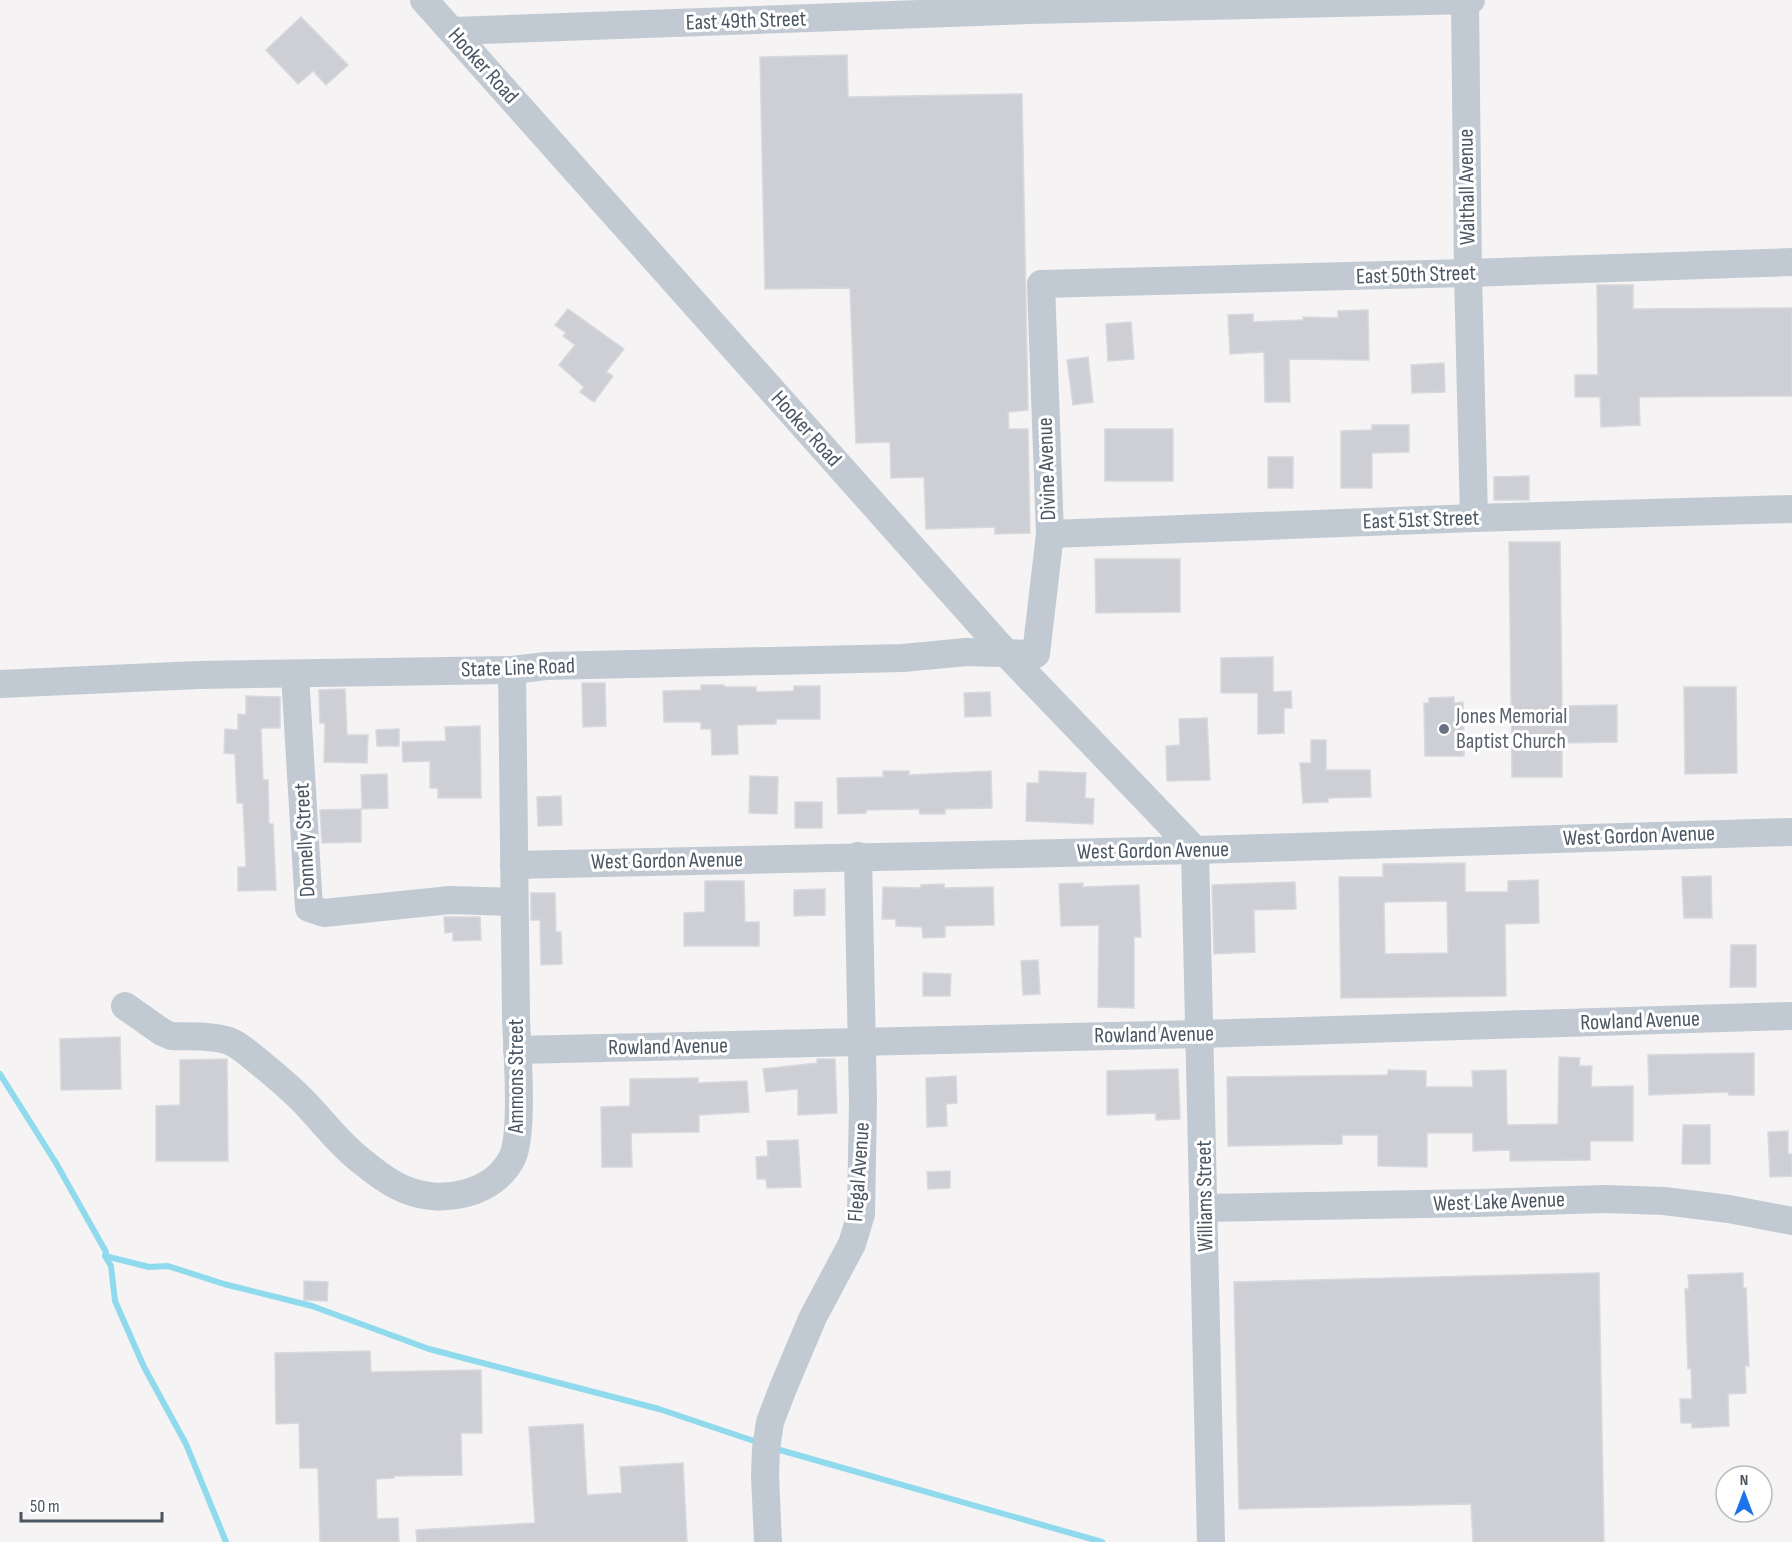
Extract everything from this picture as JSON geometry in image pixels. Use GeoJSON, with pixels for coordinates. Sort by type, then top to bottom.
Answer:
{"type":"FeatureCollection","features":[{"type":"Feature","properties":{"kind":"street","name":"Hooker Road"},"geometry":{"type":"LineString","coordinates":[[424,0],[1006,653],[1195,850]]}},
{"type":"Feature","properties":{"kind":"street","name":"Walthall Avenue"},"geometry":{"type":"LineString","coordinates":[[1466,0],[1468,273],[1474,518]]}},
{"type":"Feature","properties":{"kind":"street","name":"East 49th Street"},"geometry":{"type":"LineString","coordinates":[[452,31],[1043,5],[1471,0]]}},
{"type":"Feature","properties":{"kind":"street","name":"East 50th Street"},"geometry":{"type":"LineString","coordinates":[[1041,284],[1792,262]]}},
{"type":"Feature","properties":{"kind":"street","name":"Divine Avenue"},"geometry":{"type":"LineString","coordinates":[[1036,654],[1050,534],[1041,284]]}},
{"type":"Feature","properties":{"kind":"street","name":"East 51st Street"},"geometry":{"type":"LineString","coordinates":[[1050,534],[1792,509]]}},
{"type":"Feature","properties":{"kind":"street","name":"State Line Road"},"geometry":{"type":"LineString","coordinates":[[0,684],[198,675],[512,670],[546,666],[903,658],[966,652],[1036,654]]}},
{"type":"Feature","properties":{"kind":"street","name":"Ammons Street"},"geometry":{"type":"LineString","coordinates":[[125,1006],[171,1036],[230,1041],[306,1104],[339,1142],[393,1184],[417,1194],[444,1196],[470,1192],[485,1186],[508,1166],[516,1146],[518,1098],[512,670]]}},
{"type":"Feature","properties":{"kind":"street","name":"Donnelly Street"},"geometry":{"type":"LineString","coordinates":[[295,674],[309,909],[324,913],[450,900],[514,902]]}},
{"type":"Feature","properties":{"kind":"street","name":"West Gordon Avenue"},"geometry":{"type":"LineString","coordinates":[[514,865],[1195,850],[1792,832]]}},
{"type":"Feature","properties":{"kind":"street","name":"Williams Street"},"geometry":{"type":"LineString","coordinates":[[1195,850],[1211,1542]]}},
{"type":"Feature","properties":{"kind":"street","name":"Flegal Avenue"},"geometry":{"type":"LineString","coordinates":[[768,1542],[766,1449],[770,1422],[813,1317],[852,1244],[861,1214],[863,1102],[858,856]]}},
{"type":"Feature","properties":{"kind":"street","name":"Rowland Avenue"},"geometry":{"type":"LineString","coordinates":[[517,1050],[1201,1034],[1792,1016]]}},
{"type":"Feature","properties":{"kind":"street","name":"West Lake Avenue"},"geometry":{"type":"LineString","coordinates":[[1205,1208],[1605,1199],[1664,1201],[1729,1209],[1792,1221]]}},
{"type":"Feature","properties":{"kind":"building"},"geometry":{"type":"Polygon","coordinates":[[[301,17],[348,65],[326,85],[313,71],[298,84],[266,50],[301,17]]]}},
{"type":"Feature","properties":{"kind":"building"},"geometry":{"type":"Polygon","coordinates":[[[847,55],[848,97],[1022,94],[1028,410],[1008,412],[1009,429],[1028,429],[1030,533],[995,534],[995,527],[926,529],[924,477],[891,478],[890,442],[856,443],[850,288],[765,289],[760,57],[847,55]]]}},
{"type":"Feature","properties":{"kind":"building"},"geometry":{"type":"Polygon","coordinates":[[[1597,285],[1633,285],[1633,309],[1792,308],[1792,396],[1639,397],[1640,425],[1601,427],[1600,397],[1575,397],[1575,375],[1598,375],[1597,285]]]}},
{"type":"Feature","properties":{"kind":"building"},"geometry":{"type":"Polygon","coordinates":[[[568,309],[624,349],[606,372],[613,376],[594,402],[580,392],[584,387],[559,365],[575,345],[563,336],[566,333],[555,325],[568,309]]]}},
{"type":"Feature","properties":{"kind":"building"},"geometry":{"type":"Polygon","coordinates":[[[1368,310],[1369,360],[1289,359],[1290,402],[1265,402],[1264,352],[1230,354],[1228,315],[1253,314],[1253,322],[1303,320],[1303,317],[1338,318],[1338,311],[1368,310]]]}},
{"type":"Feature","properties":{"kind":"building"},"geometry":{"type":"Polygon","coordinates":[[[1131,322],[1134,359],[1108,361],[1106,324],[1131,322]]]}},
{"type":"Feature","properties":{"kind":"building"},"geometry":{"type":"Polygon","coordinates":[[[1088,357],[1093,402],[1073,405],[1067,360],[1088,357]]]}},
{"type":"Feature","properties":{"kind":"building"},"geometry":{"type":"Polygon","coordinates":[[[1444,363],[1445,392],[1412,393],[1411,365],[1444,363]]]}},
{"type":"Feature","properties":{"kind":"building"},"geometry":{"type":"Polygon","coordinates":[[[1372,425],[1409,425],[1409,452],[1372,453],[1372,488],[1341,488],[1341,431],[1372,430],[1372,425]]]}},
{"type":"Feature","properties":{"kind":"building"},"geometry":{"type":"Polygon","coordinates":[[[1105,429],[1173,429],[1173,481],[1105,481],[1105,429]]]}},
{"type":"Feature","properties":{"kind":"building"},"geometry":{"type":"Polygon","coordinates":[[[1268,457],[1293,457],[1293,488],[1268,488],[1268,457]]]}},
{"type":"Feature","properties":{"kind":"building"},"geometry":{"type":"Polygon","coordinates":[[[1529,476],[1529,500],[1494,500],[1494,477],[1529,476]]]}},
{"type":"Feature","properties":{"kind":"building"},"geometry":{"type":"Polygon","coordinates":[[[1509,542],[1560,542],[1562,706],[1617,705],[1617,742],[1562,743],[1562,777],[1512,777],[1509,542]]]}},
{"type":"Feature","properties":{"kind":"building"},"geometry":{"type":"Polygon","coordinates":[[[1095,559],[1180,559],[1180,612],[1096,613],[1095,559]]]}},
{"type":"Feature","properties":{"kind":"building"},"geometry":{"type":"Polygon","coordinates":[[[1273,657],[1273,692],[1291,691],[1292,708],[1284,708],[1284,733],[1258,734],[1258,693],[1221,693],[1221,658],[1273,657]]]}},
{"type":"Feature","properties":{"kind":"building"},"geometry":{"type":"Polygon","coordinates":[[[582,683],[605,683],[606,726],[583,727],[582,683]]]}},
{"type":"Feature","properties":{"kind":"building"},"geometry":{"type":"Polygon","coordinates":[[[701,685],[756,687],[756,692],[794,691],[794,686],[820,686],[820,719],[776,719],[776,724],[737,725],[738,754],[712,755],[711,729],[701,729],[701,722],[664,722],[663,691],[701,690],[701,685]]]}},
{"type":"Feature","properties":{"kind":"building"},"geometry":{"type":"Polygon","coordinates":[[[1684,687],[1736,687],[1737,773],[1685,774],[1684,687]]]}},
{"type":"Feature","properties":{"kind":"building"},"geometry":{"type":"Polygon","coordinates":[[[345,689],[347,735],[368,735],[367,763],[324,762],[325,723],[320,723],[319,690],[345,689]]]}},
{"type":"Feature","properties":{"kind":"building"},"geometry":{"type":"Polygon","coordinates":[[[990,692],[991,716],[965,717],[964,693],[990,692]]]}},
{"type":"Feature","properties":{"kind":"building"},"geometry":{"type":"Polygon","coordinates":[[[246,696],[280,697],[280,728],[261,728],[263,780],[268,780],[269,824],[273,824],[276,890],[238,891],[238,867],[246,867],[243,803],[237,803],[235,754],[224,753],[225,729],[238,730],[238,714],[246,715],[246,696]]]}},
{"type":"Feature","properties":{"kind":"building","name":"Jones Memorial Baptist Church"},"geometry":{"type":"Polygon","coordinates":[[[1454,697],[1454,703],[1463,702],[1464,756],[1425,756],[1424,703],[1429,703],[1429,698],[1454,697]]]}},
{"type":"Feature","properties":{"kind":"building"},"geometry":{"type":"Polygon","coordinates":[[[1207,718],[1210,780],[1167,781],[1166,746],[1180,745],[1179,719],[1207,718]]]}},
{"type":"Feature","properties":{"kind":"building"},"geometry":{"type":"Polygon","coordinates":[[[480,726],[481,798],[438,798],[438,788],[430,788],[430,761],[403,762],[402,742],[446,741],[445,727],[480,726]]]}},
{"type":"Feature","properties":{"kind":"building"},"geometry":{"type":"Polygon","coordinates":[[[399,729],[399,746],[377,746],[376,730],[399,729]]]}},
{"type":"Feature","properties":{"kind":"building"},"geometry":{"type":"Polygon","coordinates":[[[1311,740],[1326,740],[1326,770],[1370,770],[1371,797],[1328,798],[1328,802],[1303,803],[1300,763],[1311,763],[1311,740]]]}},
{"type":"Feature","properties":{"kind":"building"},"geometry":{"type":"Polygon","coordinates":[[[883,771],[909,771],[909,775],[991,771],[992,808],[945,809],[945,814],[920,814],[919,809],[866,810],[866,813],[838,814],[837,778],[883,777],[883,771]]]}},
{"type":"Feature","properties":{"kind":"building"},"geometry":{"type":"Polygon","coordinates":[[[1039,771],[1086,773],[1085,798],[1094,799],[1093,824],[1026,821],[1027,783],[1039,783],[1039,771]]]}},
{"type":"Feature","properties":{"kind":"building"},"geometry":{"type":"Polygon","coordinates":[[[387,774],[388,808],[362,809],[361,775],[387,774]]]}},
{"type":"Feature","properties":{"kind":"building"},"geometry":{"type":"Polygon","coordinates":[[[750,776],[778,777],[777,814],[749,813],[750,776]]]}},
{"type":"Feature","properties":{"kind":"building"},"geometry":{"type":"Polygon","coordinates":[[[561,796],[562,825],[538,826],[537,797],[561,796]]]}},
{"type":"Feature","properties":{"kind":"building"},"geometry":{"type":"Polygon","coordinates":[[[795,802],[822,802],[822,828],[795,828],[795,802]]]}},
{"type":"Feature","properties":{"kind":"building"},"geometry":{"type":"Polygon","coordinates":[[[361,809],[361,842],[322,843],[320,810],[361,809]]]}},
{"type":"Feature","properties":{"kind":"building"},"geometry":{"type":"Polygon","coordinates":[[[1465,863],[1465,892],[1508,892],[1508,881],[1538,880],[1539,923],[1505,924],[1506,996],[1341,998],[1339,877],[1383,877],[1383,864],[1465,863]],[[1447,901],[1384,902],[1385,954],[1448,953],[1447,901]]]}},
{"type":"Feature","properties":{"kind":"building"},"geometry":{"type":"Polygon","coordinates":[[[1711,876],[1712,918],[1684,918],[1682,877],[1711,876]]]}},
{"type":"Feature","properties":{"kind":"building"},"geometry":{"type":"Polygon","coordinates":[[[705,881],[744,881],[745,922],[759,922],[759,946],[684,946],[684,913],[705,912],[705,881]]]}},
{"type":"Feature","properties":{"kind":"building"},"geometry":{"type":"Polygon","coordinates":[[[1295,882],[1296,909],[1254,910],[1255,952],[1214,954],[1212,885],[1295,882]]]}},
{"type":"Feature","properties":{"kind":"building"},"geometry":{"type":"Polygon","coordinates":[[[1083,883],[1083,887],[1139,885],[1141,937],[1134,937],[1134,1008],[1098,1007],[1099,925],[1061,926],[1059,884],[1083,883]]]}},
{"type":"Feature","properties":{"kind":"building"},"geometry":{"type":"Polygon","coordinates":[[[944,884],[944,888],[993,887],[994,925],[945,926],[945,937],[923,938],[922,927],[896,926],[896,919],[882,919],[883,887],[921,888],[921,885],[944,884]]]}},
{"type":"Feature","properties":{"kind":"building"},"geometry":{"type":"Polygon","coordinates":[[[825,889],[825,915],[794,916],[794,890],[825,889]]]}},
{"type":"Feature","properties":{"kind":"building"},"geometry":{"type":"Polygon","coordinates":[[[531,893],[555,893],[556,932],[561,932],[562,964],[541,965],[540,920],[531,920],[531,893]]]}},
{"type":"Feature","properties":{"kind":"building"},"geometry":{"type":"Polygon","coordinates":[[[444,917],[480,917],[481,940],[453,941],[453,932],[445,933],[444,917]]]}},
{"type":"Feature","properties":{"kind":"building"},"geometry":{"type":"Polygon","coordinates":[[[1731,945],[1756,945],[1756,987],[1730,987],[1731,945]]]}},
{"type":"Feature","properties":{"kind":"building"},"geometry":{"type":"Polygon","coordinates":[[[1038,960],[1040,994],[1023,995],[1021,961],[1038,960]]]}},
{"type":"Feature","properties":{"kind":"building"},"geometry":{"type":"Polygon","coordinates":[[[923,973],[951,974],[950,996],[923,996],[923,973]]]}},
{"type":"Feature","properties":{"kind":"building"},"geometry":{"type":"Polygon","coordinates":[[[120,1037],[121,1089],[61,1090],[60,1039],[120,1037]]]}},
{"type":"Feature","properties":{"kind":"building"},"geometry":{"type":"Polygon","coordinates":[[[1754,1053],[1754,1095],[1729,1095],[1728,1092],[1649,1095],[1648,1055],[1754,1053]]]}},
{"type":"Feature","properties":{"kind":"building"},"geometry":{"type":"Polygon","coordinates":[[[1559,1057],[1580,1058],[1579,1066],[1592,1066],[1591,1087],[1633,1086],[1633,1141],[1590,1141],[1590,1160],[1510,1161],[1510,1150],[1473,1151],[1473,1133],[1427,1133],[1427,1167],[1378,1166],[1378,1135],[1342,1135],[1342,1144],[1228,1146],[1227,1077],[1388,1075],[1388,1070],[1426,1071],[1426,1087],[1473,1087],[1472,1071],[1506,1070],[1507,1125],[1558,1124],[1559,1057]]]}},
{"type":"Feature","properties":{"kind":"building"},"geometry":{"type":"Polygon","coordinates":[[[227,1059],[228,1161],[156,1161],[156,1106],[180,1105],[180,1060],[227,1059]]]}},
{"type":"Feature","properties":{"kind":"building"},"geometry":{"type":"Polygon","coordinates":[[[817,1059],[835,1059],[837,1113],[798,1115],[798,1089],[766,1092],[763,1069],[817,1063],[817,1059]]]}},
{"type":"Feature","properties":{"kind":"building"},"geometry":{"type":"Polygon","coordinates":[[[1178,1069],[1180,1119],[1156,1120],[1156,1113],[1107,1115],[1107,1071],[1178,1069]]]}},
{"type":"Feature","properties":{"kind":"building"},"geometry":{"type":"Polygon","coordinates":[[[956,1076],[957,1103],[946,1104],[947,1126],[927,1127],[926,1078],[956,1076]]]}},
{"type":"Feature","properties":{"kind":"building"},"geometry":{"type":"Polygon","coordinates":[[[698,1078],[698,1083],[747,1081],[749,1112],[699,1115],[699,1132],[631,1133],[632,1167],[602,1167],[601,1107],[630,1106],[630,1079],[698,1078]]]}},
{"type":"Feature","properties":{"kind":"building"},"geometry":{"type":"Polygon","coordinates":[[[1683,1125],[1710,1125],[1710,1164],[1682,1164],[1683,1125]]]}},
{"type":"Feature","properties":{"kind":"building"},"geometry":{"type":"Polygon","coordinates":[[[1788,1131],[1788,1154],[1792,1154],[1792,1176],[1770,1177],[1768,1132],[1788,1131]]]}},
{"type":"Feature","properties":{"kind":"building"},"geometry":{"type":"Polygon","coordinates":[[[798,1140],[801,1187],[767,1188],[766,1179],[757,1179],[756,1157],[768,1156],[767,1141],[798,1140]]]}},
{"type":"Feature","properties":{"kind":"building"},"geometry":{"type":"Polygon","coordinates":[[[950,1171],[950,1188],[928,1189],[927,1172],[950,1171]]]}},
{"type":"Feature","properties":{"kind":"building"},"geometry":{"type":"Polygon","coordinates":[[[1599,1273],[1604,1542],[1473,1542],[1471,1504],[1239,1509],[1234,1282],[1599,1273]]]}},
{"type":"Feature","properties":{"kind":"building"},"geometry":{"type":"Polygon","coordinates":[[[1743,1273],[1743,1288],[1746,1288],[1749,1366],[1745,1366],[1746,1393],[1728,1394],[1729,1426],[1692,1428],[1692,1423],[1681,1423],[1680,1399],[1692,1399],[1691,1368],[1688,1369],[1685,1289],[1689,1289],[1688,1275],[1743,1273]]]}},
{"type":"Feature","properties":{"kind":"building"},"geometry":{"type":"Polygon","coordinates":[[[304,1281],[328,1282],[327,1301],[304,1300],[304,1281]]]}},
{"type":"Feature","properties":{"kind":"building"},"geometry":{"type":"Polygon","coordinates":[[[370,1351],[371,1372],[481,1370],[482,1433],[461,1433],[462,1475],[394,1476],[394,1478],[376,1479],[377,1519],[398,1518],[399,1542],[320,1542],[318,1468],[300,1468],[299,1423],[276,1424],[275,1353],[370,1351]]]}},
{"type":"Feature","properties":{"kind":"building"},"geometry":{"type":"Polygon","coordinates":[[[583,1424],[587,1495],[622,1493],[620,1467],[683,1463],[687,1542],[417,1542],[416,1530],[535,1523],[529,1427],[583,1424]]]}},
{"type":"Feature","properties":{"kind":"waterway"},"geometry":{"type":"LineString","coordinates":[[0,1074],[56,1163],[106,1252],[105,1256],[111,1266],[115,1301],[144,1367],[186,1444],[226,1542]]}},
{"type":"Feature","properties":{"kind":"waterway"},"geometry":{"type":"LineString","coordinates":[[105,1256],[149,1267],[168,1266],[224,1284],[312,1306],[429,1349],[659,1409],[760,1443]]}},
{"type":"Feature","properties":{"kind":"waterway"},"geometry":{"type":"LineString","coordinates":[[773,1448],[1102,1542]]}},
{"type":"Feature","properties":{"kind":"place","name":"Jones Memorial Baptist Church"},"geometry":{"type":"Point","coordinates":[1444,729]}}]}
